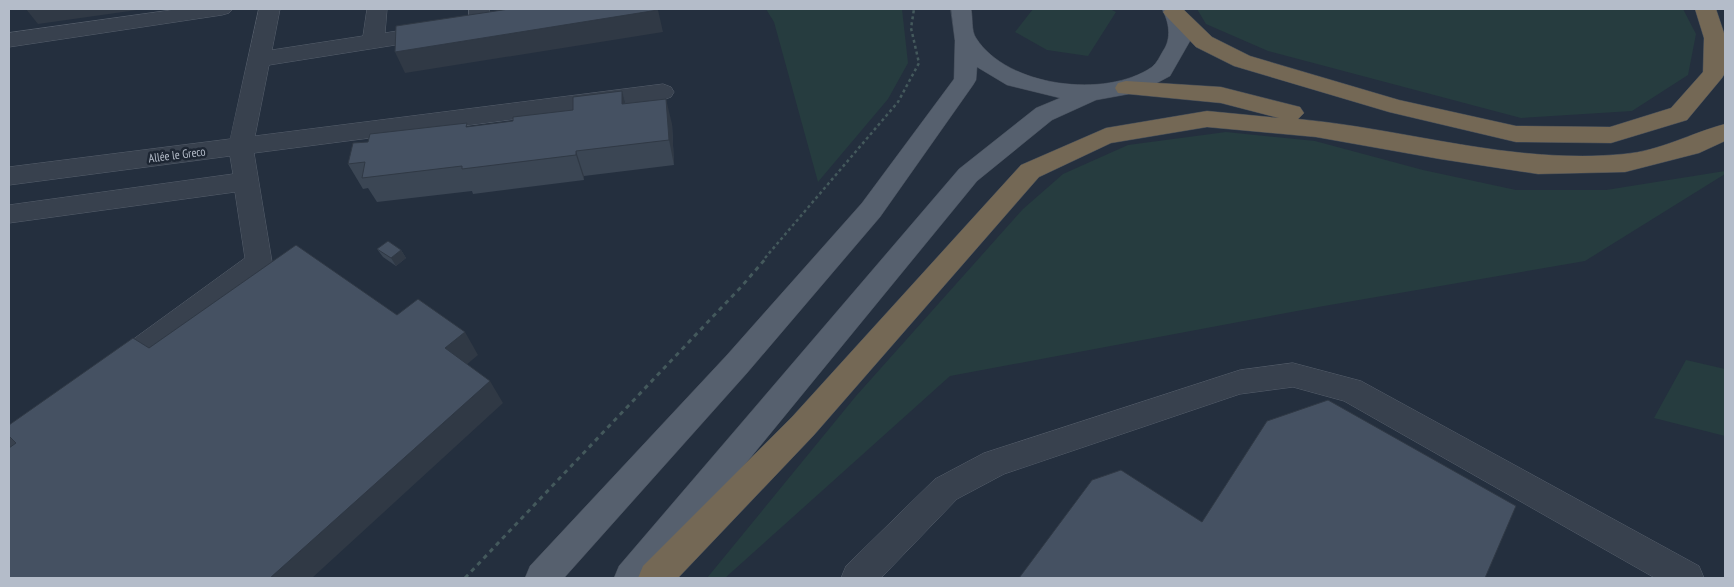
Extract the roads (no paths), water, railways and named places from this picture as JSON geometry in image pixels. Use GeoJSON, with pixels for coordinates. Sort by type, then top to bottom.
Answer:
{"type":"FeatureCollection","features":[{"type":"Feature","properties":{"kind":"highway"},"geometry":{"type":"LineString","coordinates":[[1173,10],[1204,42],[1242,61],[1397,107],[1516,134],[1611,135],[1679,114],[1714,73],[1715,38],[1705,9]]}},
{"type":"Feature","properties":{"kind":"highway"},"geometry":{"type":"LineString","coordinates":[[1126,88],[1221,95],[1440,151]]}},
{"type":"Feature","properties":{"kind":"highway"},"geometry":{"type":"LineString","coordinates":[[654,578],[803,426],[1030,171],[1106,136],[1206,119],[1316,129],[1440,151],[1538,165],[1625,163],[1690,147],[1725,132]]}},
{"type":"Feature","properties":{"kind":"main road"},"geometry":{"type":"LineString","coordinates":[[542,578],[737,364],[871,210],[965,80],[966,41],[959,20],[961,9]]}},
{"type":"Feature","properties":{"kind":"main road"},"geometry":{"type":"LineString","coordinates":[[631,578],[968,175],[1044,114],[1089,94],[1126,88],[1156,75],[1175,56],[1181,34],[1173,10]]}},
{"type":"Feature","properties":{"kind":"main road"},"geometry":{"type":"LineString","coordinates":[[966,41],[984,62],[1012,79],[1049,90],[1089,94]]}},
{"type":"Feature","properties":{"kind":"street"},"geometry":{"type":"LineString","coordinates":[[9,40],[222,9]]}},
{"type":"Feature","properties":{"kind":"street"},"geometry":{"type":"LineString","coordinates":[[94,384],[259,262],[241,146],[269,9]]}},
{"type":"Feature","properties":{"kind":"street"},"geometry":{"type":"LineString","coordinates":[[373,42],[377,9]]}},
{"type":"Feature","properties":{"kind":"street"},"geometry":{"type":"LineString","coordinates":[[259,59],[373,42],[474,22]]}},
{"type":"Feature","properties":{"kind":"street","name":"Allée le Greco"},"geometry":{"type":"LineString","coordinates":[[9,176],[663,92]]}},
{"type":"Feature","properties":{"kind":"street"},"geometry":{"type":"LineString","coordinates":[[9,214],[247,181]]}},
{"type":"Feature","properties":{"kind":"street"},"geometry":{"type":"LineString","coordinates":[[858,578],[946,489],[995,463],[1240,382],[1293,375],[1351,390],[1687,578]]}},
{"type":"Feature","properties":{"kind":"street"},"geometry":{"type":"LineString","coordinates":[[9,447],[63,408]]}}]}
